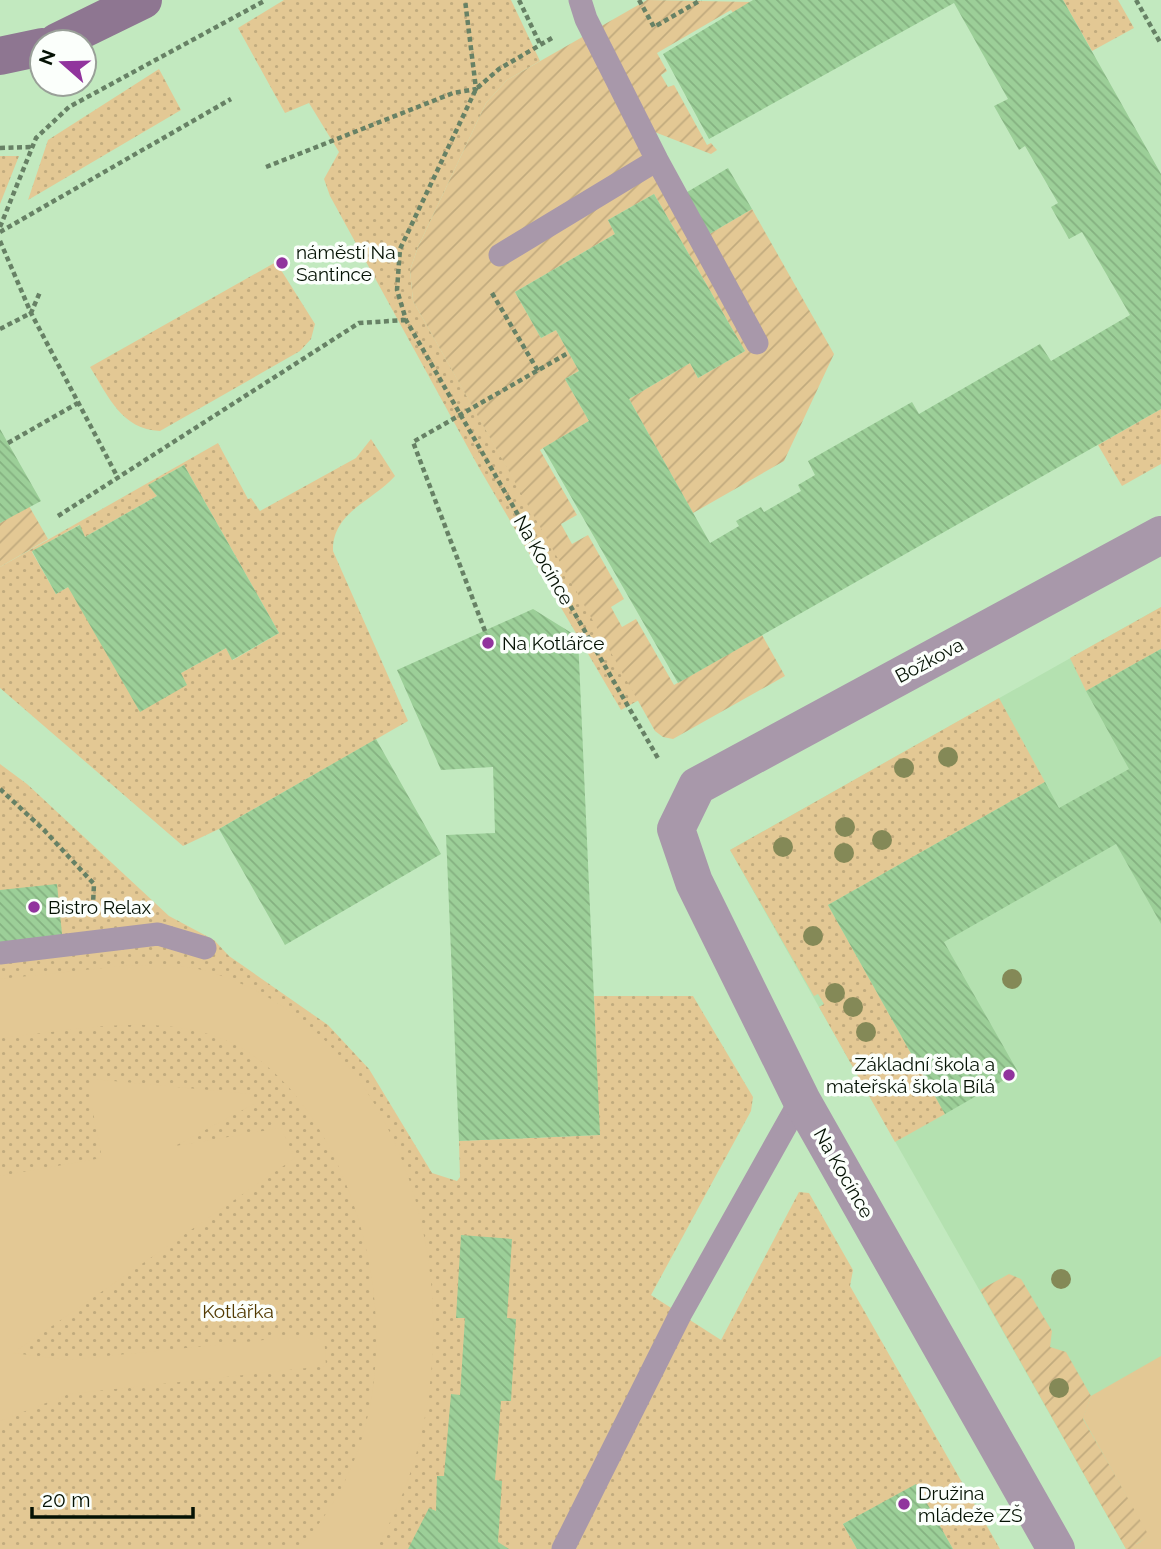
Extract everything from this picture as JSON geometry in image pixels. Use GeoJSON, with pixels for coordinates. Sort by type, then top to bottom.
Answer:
{"type":"FeatureCollection","features":[{"type":"Feature","properties":{"kind":"street"},"geometry":{"type":"LineString","coordinates":[[86,28],[143,0]]}},
{"type":"Feature","properties":{"kind":"street"},"geometry":{"type":"LineString","coordinates":[[0,56],[28,50]]}},
{"type":"Feature","properties":{"kind":"street","name":"Božkova"},"geometry":{"type":"LineString","coordinates":[[697,786],[1161,535]]}},
{"type":"Feature","properties":{"kind":"street","name":"Na Kocínce"},"geometry":{"type":"LineString","coordinates":[[697,786],[676,829],[694,882],[801,1099],[1056,1549]]}},
{"type":"Feature","properties":{"kind":"lane"},"geometry":{"type":"LineString","coordinates":[[583,10],[657,160],[757,343]]}},
{"type":"Feature","properties":{"kind":"lane"},"geometry":{"type":"LineString","coordinates":[[500,255],[657,160]]}},
{"type":"Feature","properties":{"kind":"lane"},"geometry":{"type":"LineString","coordinates":[[0,953],[158,934],[205,948]]}},
{"type":"Feature","properties":{"kind":"lane"},"geometry":{"type":"LineString","coordinates":[[563,1549],[680,1315],[801,1099]]}},
{"type":"Feature","properties":{"kind":"path"},"geometry":{"type":"LineString","coordinates":[[0,230],[36,138],[69,107],[266,0]]}},
{"type":"Feature","properties":{"kind":"path"},"geometry":{"type":"LineString","coordinates":[[465,0],[476,89]]}},
{"type":"Feature","properties":{"kind":"path"},"geometry":{"type":"LineString","coordinates":[[519,0],[540,44]]}},
{"type":"Feature","properties":{"kind":"path"},"geometry":{"type":"LineString","coordinates":[[639,0],[654,27],[701,0]]}},
{"type":"Feature","properties":{"kind":"path"},"geometry":{"type":"LineString","coordinates":[[1136,0],[1161,44]]}},
{"type":"Feature","properties":{"kind":"path"},"geometry":{"type":"LineString","coordinates":[[266,167],[453,93],[476,89],[499,69],[540,44],[583,10]]}},
{"type":"Feature","properties":{"kind":"path","name":"Na Kocínce"},"geometry":{"type":"LineString","coordinates":[[476,89],[400,249],[397,290],[406,320],[660,762],[697,786]]}},
{"type":"Feature","properties":{"kind":"path"},"geometry":{"type":"LineString","coordinates":[[0,230],[231,99]]}},
{"type":"Feature","properties":{"kind":"path"},"geometry":{"type":"LineString","coordinates":[[0,148],[33,147]]}},
{"type":"Feature","properties":{"kind":"path"},"geometry":{"type":"LineString","coordinates":[[0,241],[31,313],[118,478]]}},
{"type":"Feature","properties":{"kind":"path"},"geometry":{"type":"LineString","coordinates":[[500,255],[481,274],[538,371]]}},
{"type":"Feature","properties":{"kind":"path"},"geometry":{"type":"LineString","coordinates":[[0,329],[31,313],[40,292]]}},
{"type":"Feature","properties":{"kind":"path"},"geometry":{"type":"LineString","coordinates":[[58,516],[359,323],[406,320]]}},
{"type":"Feature","properties":{"kind":"path"},"geometry":{"type":"LineString","coordinates":[[485,631],[413,442],[568,353]]}},
{"type":"Feature","properties":{"kind":"path"},"geometry":{"type":"LineString","coordinates":[[8,443],[78,403]]}},
{"type":"Feature","properties":{"kind":"path"},"geometry":{"type":"LineString","coordinates":[[0,789],[44,830],[93,884],[93,943]]}},
{"type":"Feature","properties":{"kind":"shaded area","name":"Základní škola a mateřská škola Bílá"},"geometry":{"type":"Polygon","coordinates":[[[1161,607],[1161,1549],[1126,1549],[730,850],[1161,607]]]}},
{"type":"Feature","properties":{"kind":"green space"},"geometry":{"type":"Polygon","coordinates":[[[284,0],[511,0],[540,61],[507,80],[486,103],[418,247],[410,270],[413,301],[639,700],[621,710],[478,466],[330,196],[324,179],[339,152],[309,103],[285,113],[238,28],[284,0]]]}},
{"type":"Feature","properties":{"kind":"green space"},"geometry":{"type":"Polygon","coordinates":[[[647,0],[754,2],[734,14],[731,10],[657,53],[667,71],[661,75],[668,87],[674,85],[707,145],[711,143],[717,150],[711,154],[652,131],[706,236],[752,209],[834,354],[784,461],[693,513],[629,399],[690,363],[698,378],[745,351],[654,194],[608,220],[615,234],[515,292],[541,338],[556,330],[579,371],[565,379],[589,421],[540,450],[577,515],[561,524],[572,544],[588,535],[624,599],[611,607],[622,627],[636,619],[674,685],[762,635],[785,676],[673,739],[663,737],[655,731],[413,301],[410,270],[418,247],[486,103],[507,80],[647,0]]]}},
{"type":"Feature","properties":{"kind":"green space"},"geometry":{"type":"Polygon","coordinates":[[[1063,0],[1118,0],[1134,28],[1092,51],[1063,0]]]}},
{"type":"Feature","properties":{"kind":"green space"},"geometry":{"type":"Polygon","coordinates":[[[159,69],[181,110],[28,200],[48,140],[159,69]]]}},
{"type":"Feature","properties":{"kind":"green space"},"geometry":{"type":"Polygon","coordinates":[[[0,156],[19,156],[0,204],[0,156]]]}},
{"type":"Feature","properties":{"kind":"green space"},"geometry":{"type":"Polygon","coordinates":[[[276,262],[315,324],[311,339],[300,351],[160,431],[135,424],[118,410],[90,367],[276,262]]]}},
{"type":"Feature","properties":{"kind":"green space"},"geometry":{"type":"Polygon","coordinates":[[[1161,409],[1161,464],[1122,486],[1098,445],[1161,409]]]}},
{"type":"Feature","properties":{"kind":"green space"},"geometry":{"type":"Polygon","coordinates":[[[371,439],[395,476],[346,517],[334,538],[333,551],[408,721],[219,829],[183,846],[0,688],[0,567],[218,443],[248,499],[251,498],[260,511],[356,458],[371,439]],[[184,465],[149,485],[157,496],[85,537],[79,525],[32,552],[56,594],[68,587],[181,673],[226,648],[233,660],[279,633],[184,465]]]}},
{"type":"Feature","properties":{"kind":"green space"},"geometry":{"type":"Polygon","coordinates":[[[29,506],[48,539],[0,567],[0,523],[29,506]]]}},
{"type":"Feature","properties":{"kind":"green space"},"geometry":{"type":"Polygon","coordinates":[[[1161,607],[1161,649],[1086,691],[1070,658],[1161,607]]]}},
{"type":"Feature","properties":{"kind":"green space"},"geometry":{"type":"Polygon","coordinates":[[[999,698],[1045,782],[828,905],[945,1114],[895,1142],[819,1007],[824,1004],[818,994],[814,996],[730,850],[999,698]]]}},
{"type":"Feature","properties":{"kind":"green space","name":"Kotlářka"},"geometry":{"type":"Polygon","coordinates":[[[0,764],[27,784],[169,916],[214,940],[229,956],[328,1025],[369,1069],[432,1173],[457,1181],[460,1177],[459,1141],[599,1135],[594,996],[693,996],[753,1097],[751,1111],[651,1295],[721,1340],[799,1192],[809,1193],[853,1270],[850,1286],[1000,1549],[953,1549],[916,1485],[843,1524],[857,1549],[0,1549],[0,764]]]}},
{"type":"Feature","properties":{"kind":"green space"},"geometry":{"type":"Polygon","coordinates":[[[131,965],[178,966],[206,971],[284,1007],[346,1063],[391,1135],[420,1216],[433,1303],[429,1391],[410,1474],[375,1549],[297,1549],[332,1505],[356,1455],[371,1401],[376,1345],[373,1288],[362,1232],[344,1178],[319,1129],[300,1101],[277,1075],[250,1054],[220,1038],[193,1030],[166,1026],[111,1026],[0,1038],[0,979],[131,965]]]}},
{"type":"Feature","properties":{"kind":"green space"},"geometry":{"type":"Polygon","coordinates":[[[92,1079],[251,1094],[254,1104],[175,1146],[281,1128],[295,1158],[13,1353],[67,1360],[324,1334],[326,1366],[69,1394],[0,1421],[0,1176],[102,1158],[92,1107],[92,1079]]]}},
{"type":"Feature","properties":{"kind":"green space"},"geometry":{"type":"Polygon","coordinates":[[[1009,1274],[1021,1279],[1052,1331],[1050,1347],[1066,1352],[1091,1396],[1083,1419],[1150,1536],[1136,1544],[1138,1549],[1126,1549],[980,1290],[1009,1274]]]}},
{"type":"Feature","properties":{"kind":"green space"},"geometry":{"type":"Polygon","coordinates":[[[1161,1356],[1161,1549],[1138,1549],[1135,1545],[1149,1536],[1083,1418],[1091,1396],[1161,1356]]]}},
{"type":"Feature","properties":{"kind":"building"},"geometry":{"type":"Polygon","coordinates":[[[753,0],[1063,0],[1161,174],[1161,409],[678,683],[543,448],[589,421],[565,379],[579,371],[556,330],[541,338],[515,292],[615,234],[608,220],[654,194],[745,351],[698,378],[690,363],[629,399],[710,543],[739,526],[736,521],[761,507],[764,512],[801,491],[798,485],[815,475],[808,461],[912,402],[919,414],[1040,344],[1051,361],[1130,315],[1082,232],[1069,239],[1051,207],[1058,203],[1025,146],[1019,150],[994,106],[1008,99],[954,3],[709,139],[663,54],[753,0]]]}},
{"type":"Feature","properties":{"kind":"building"},"geometry":{"type":"Polygon","coordinates":[[[728,168],[752,209],[706,236],[682,195],[728,168]]]}},
{"type":"Feature","properties":{"kind":"building"},"geometry":{"type":"Polygon","coordinates":[[[0,429],[41,501],[0,523],[0,429]]]}},
{"type":"Feature","properties":{"kind":"building"},"geometry":{"type":"Polygon","coordinates":[[[184,465],[279,633],[232,660],[226,648],[181,673],[187,685],[140,712],[68,587],[56,594],[32,551],[80,525],[85,537],[157,496],[148,485],[184,465]]]}},
{"type":"Feature","properties":{"kind":"building"},"geometry":{"type":"Polygon","coordinates":[[[533,609],[578,637],[600,1135],[459,1141],[446,835],[495,833],[493,767],[441,770],[397,670],[533,609]]]}},
{"type":"Feature","properties":{"kind":"building"},"geometry":{"type":"Polygon","coordinates":[[[1161,649],[1161,924],[1116,844],[944,942],[1018,1072],[945,1114],[828,905],[1045,782],[1059,808],[1129,769],[1086,691],[1161,649]]]}},
{"type":"Feature","properties":{"kind":"building"},"geometry":{"type":"Polygon","coordinates":[[[376,739],[441,854],[285,945],[219,829],[376,739]]]}},
{"type":"Feature","properties":{"kind":"building"},"geometry":{"type":"Polygon","coordinates":[[[57,884],[63,944],[0,950],[0,890],[57,884]]]}},
{"type":"Feature","properties":{"kind":"building"},"geometry":{"type":"Polygon","coordinates":[[[461,1235],[512,1239],[507,1318],[516,1319],[511,1401],[501,1401],[495,1480],[502,1481],[498,1542],[509,1549],[408,1549],[429,1508],[436,1511],[437,1476],[444,1476],[451,1394],[460,1395],[465,1318],[456,1318],[461,1235]]]}},
{"type":"Feature","properties":{"kind":"building","name":"Družina mládeže ZŠ"},"geometry":{"type":"Polygon","coordinates":[[[916,1484],[953,1549],[857,1549],[843,1524],[916,1484]]]}},
{"type":"Feature","properties":{"kind":"place","name":"náměstí Na Santince"},"geometry":{"type":"Point","coordinates":[282,263]}},
{"type":"Feature","properties":{"kind":"place","name":"Na Kotlářce"},"geometry":{"type":"Point","coordinates":[488,643]}},
{"type":"Feature","properties":{"kind":"place","name":"Bistro Relax"},"geometry":{"type":"Point","coordinates":[34,907]}},
{"type":"Feature","properties":{"kind":"place","name":"Základní škola a mateřská škola Bílá"},"geometry":{"type":"Point","coordinates":[1009,1075]}},
{"type":"Feature","properties":{"kind":"place","name":"Družina mládeže ZŠ"},"geometry":{"type":"Point","coordinates":[904,1504]}}]}
